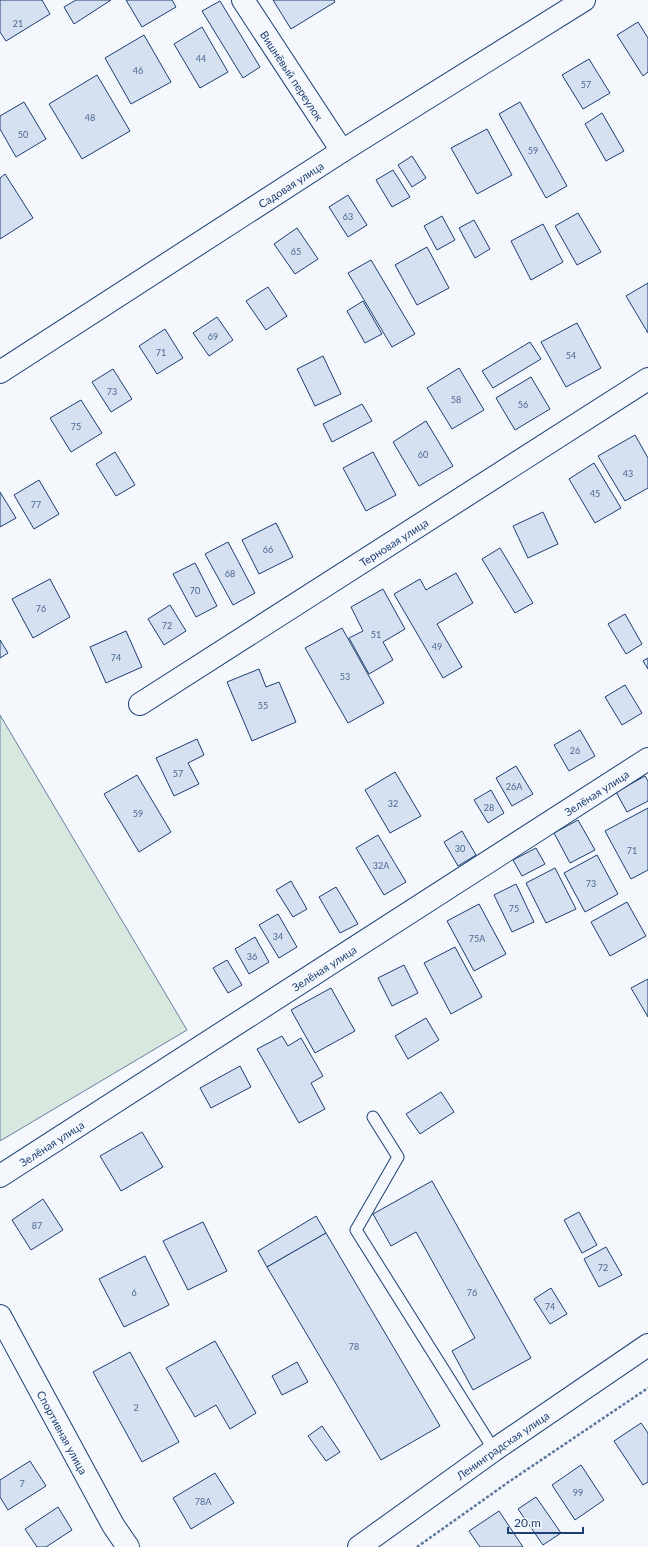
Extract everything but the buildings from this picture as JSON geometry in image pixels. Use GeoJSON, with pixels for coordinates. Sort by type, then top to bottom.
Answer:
{"type":"FeatureCollection","features":[{"type":"Feature","properties":{"kind":"street","name":"Вишнёвый переулок"},"geometry":{"type":"LineString","coordinates":[[243,0],[342,151]]}},
{"type":"Feature","properties":{"kind":"street","name":"Садовая улица"},"geometry":{"type":"LineString","coordinates":[[0,372],[342,151],[584,0]]}},
{"type":"Feature","properties":{"kind":"street","name":"Терновая улица"},"geometry":{"type":"LineString","coordinates":[[140,704],[648,379]]}},
{"type":"Feature","properties":{"kind":"street","name":"Зелёная улица"},"geometry":{"type":"LineString","coordinates":[[0,1176],[648,759]]}},
{"type":"Feature","properties":{"kind":"street","name":"Спортивная улица"},"geometry":{"type":"LineString","coordinates":[[0,1316],[114,1525],[128,1547]]}},
{"type":"Feature","properties":{"kind":"street","name":"Ленинградская улица"},"geometry":{"type":"LineString","coordinates":[[359,1547],[494,1450],[648,1345]]}},
{"type":"Feature","properties":{"kind":"street"},"geometry":{"type":"LineString","coordinates":[[114,1525],[142,1547]]}},
{"type":"Feature","properties":{"kind":"lane"},"geometry":{"type":"LineString","coordinates":[[373,1116],[398,1157],[356,1230],[494,1450]]}},
{"type":"Feature","properties":{"kind":"path"},"geometry":{"type":"LineString","coordinates":[[417,1547],[510,1481],[648,1388]]}},
{"type":"Feature","properties":{"kind":"shaded area"},"geometry":{"type":"Polygon","coordinates":[[[0,715],[187,1030],[0,1141],[0,715]]]}}]}
